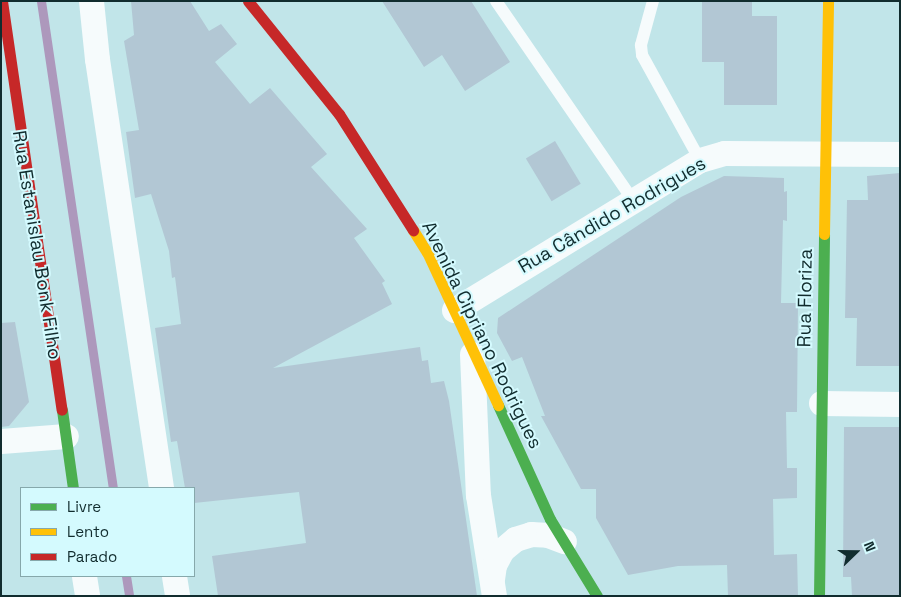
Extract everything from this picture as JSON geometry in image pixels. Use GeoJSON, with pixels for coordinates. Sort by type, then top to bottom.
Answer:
{"type":"FeatureCollection","features":[{"type":"Feature","properties":{"kind":"street","name":"Rua Estanislau Bonk Filho"},"geometry":{"type":"LineString","coordinates":[[2,1],[73,487]]}},
{"type":"Feature","properties":{"kind":"street"},"geometry":{"type":"LineString","coordinates":[[91,1],[96,59],[161,487]]}},
{"type":"Feature","properties":{"kind":"street","name":"Avenida Cipriano Rodrigues"},"geometry":{"type":"LineString","coordinates":[[248,1],[338,114],[427,252],[550,519],[598,596]]}},
{"type":"Feature","properties":{"kind":"street","name":"Rua Floriza"},"geometry":{"type":"LineString","coordinates":[[819,596],[824,152],[828,1]]}},
{"type":"Feature","properties":{"kind":"street","name":"Rua Cândido Rodrigues"},"geometry":{"type":"LineString","coordinates":[[454,310],[700,160],[724,153],[824,152],[900,154]]}},
{"type":"Feature","properties":{"kind":"street"},"geometry":{"type":"LineString","coordinates":[[472,351],[478,495],[492,589]]}},
{"type":"Feature","properties":{"kind":"street"},"geometry":{"type":"LineString","coordinates":[[821,403],[900,404]]}},
{"type":"Feature","properties":{"kind":"street"},"geometry":{"type":"LineString","coordinates":[[1,441],[66,436]]}},
{"type":"Feature","properties":{"kind":"street"},"geometry":{"type":"LineString","coordinates":[[492,589],[498,558],[515,539],[531,534],[548,535],[564,541]]}},
{"type":"Feature","properties":{"kind":"street"},"geometry":{"type":"LineString","coordinates":[[84,577],[87,596]]}},
{"type":"Feature","properties":{"kind":"street"},"geometry":{"type":"LineString","coordinates":[[174,577],[177,596]]}},
{"type":"Feature","properties":{"kind":"lane"},"geometry":{"type":"LineString","coordinates":[[496,1],[633,200]]}},
{"type":"Feature","properties":{"kind":"lane"},"geometry":{"type":"LineString","coordinates":[[653,1],[641,45],[642,55],[700,160]]}},
{"type":"Feature","properties":{"kind":"building"},"geometry":{"type":"Polygon","coordinates":[[[131,1],[190,1],[209,31],[221,24],[237,44],[215,62],[250,104],[270,88],[327,154],[311,167],[367,229],[354,238],[385,281],[382,283],[392,304],[273,368],[420,347],[422,361],[428,360],[431,383],[444,381],[449,401],[477,596],[218,596],[212,556],[306,543],[299,492],[195,503],[195,487],[185,487],[177,441],[171,442],[155,328],[181,324],[175,277],[172,278],[169,251],[151,194],[135,198],[126,132],[139,130],[124,41],[134,35],[131,1]]]}},
{"type":"Feature","properties":{"kind":"building"},"geometry":{"type":"Polygon","coordinates":[[[382,1],[471,1],[510,62],[465,91],[442,55],[424,67],[382,1]]]}},
{"type":"Feature","properties":{"kind":"building"},"geometry":{"type":"Polygon","coordinates":[[[702,1],[752,1],[752,16],[777,16],[777,105],[724,105],[724,62],[702,62],[702,1]]]}},
{"type":"Feature","properties":{"kind":"building"},"geometry":{"type":"Polygon","coordinates":[[[555,141],[581,184],[552,201],[526,159],[555,141]]]}},
{"type":"Feature","properties":{"kind":"building"},"geometry":{"type":"Polygon","coordinates":[[[900,173],[900,366],[856,366],[857,318],[845,318],[847,200],[868,200],[867,176],[900,173]]]}},
{"type":"Feature","properties":{"kind":"building"},"geometry":{"type":"Polygon","coordinates":[[[724,176],[784,178],[784,192],[787,191],[787,221],[783,220],[781,303],[798,303],[797,412],[786,412],[787,468],[797,468],[797,498],[773,499],[774,555],[797,554],[798,596],[728,596],[727,565],[678,566],[628,575],[596,518],[596,489],[581,489],[541,416],[545,416],[522,357],[512,361],[497,333],[498,318],[681,197],[724,176]]]}},
{"type":"Feature","properties":{"kind":"building"},"geometry":{"type":"Polygon","coordinates":[[[15,322],[29,402],[9,426],[1,427],[1,323],[15,322]]]}},
{"type":"Feature","properties":{"kind":"building"},"geometry":{"type":"Polygon","coordinates":[[[844,427],[900,427],[900,596],[852,596],[851,577],[843,577],[844,427]]]}},
{"type":"Feature","properties":{"kind":"waterway"},"geometry":{"type":"LineString","coordinates":[[41,1],[113,487]]}},
{"type":"Feature","properties":{"kind":"waterway"},"geometry":{"type":"LineString","coordinates":[[126,577],[129,596]]}},
{"type":"Feature","properties":{"kind":"traffic: fast"},"geometry":{"type":"LineString","coordinates":[[819,596],[824,234]]}},
{"type":"Feature","properties":{"kind":"traffic: fast"},"geometry":{"type":"LineString","coordinates":[[498,405],[550,519],[597,596]]}},
{"type":"Feature","properties":{"kind":"traffic: fast"},"geometry":{"type":"LineString","coordinates":[[62,410],[73,487]]}},
{"type":"Feature","properties":{"kind":"traffic: slow"},"geometry":{"type":"LineString","coordinates":[[824,234],[828,1]]}},
{"type":"Feature","properties":{"kind":"traffic: slow"},"geometry":{"type":"LineString","coordinates":[[413,230],[427,252],[498,405]]}},
{"type":"Feature","properties":{"kind":"traffic: jam"},"geometry":{"type":"LineString","coordinates":[[2,1],[62,410]]}},
{"type":"Feature","properties":{"kind":"traffic: jam"},"geometry":{"type":"LineString","coordinates":[[248,1],[339,114],[413,230]]}}]}
